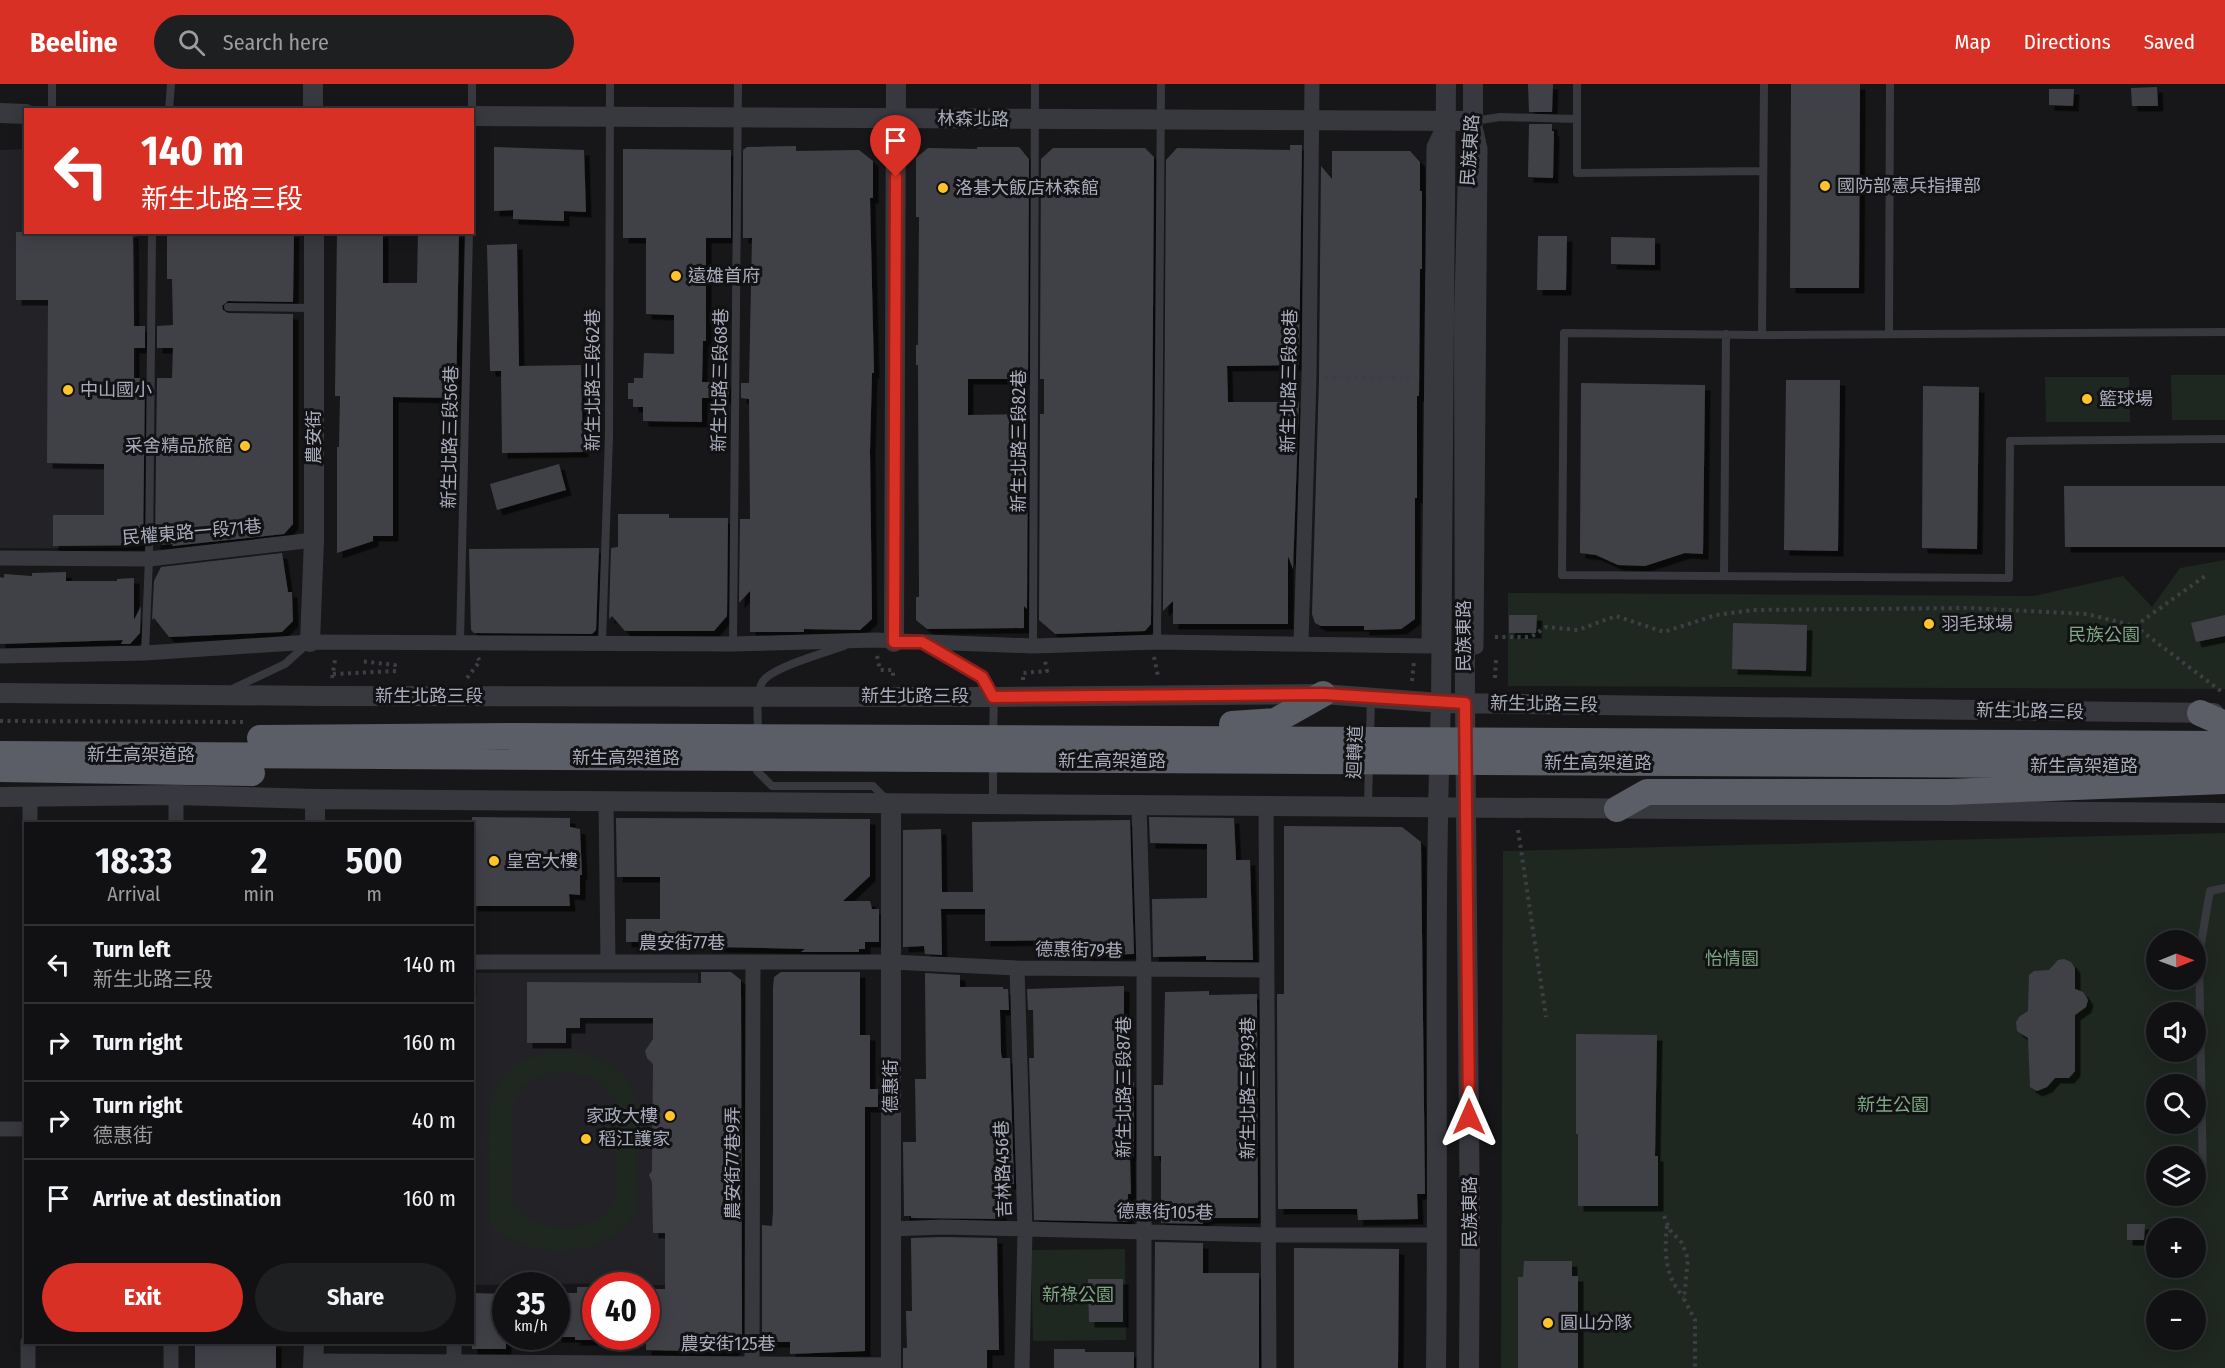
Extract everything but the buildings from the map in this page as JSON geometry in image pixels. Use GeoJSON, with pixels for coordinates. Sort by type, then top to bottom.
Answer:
{"type":"FeatureCollection","features":[{"type":"Feature","properties":{"kind":"highway"},"geometry":{"type":"LineString","coordinates":[[512,736],[622,723],[734,727],[1232,724],[1275,721],[1323,694]]}},
{"type":"Feature","properties":{"kind":"highway"},"geometry":{"type":"LineString","coordinates":[[2212,713],[2225,724]]}},
{"type":"Feature","properties":{"kind":"highway","name":"新生高架道路"},"geometry":{"type":"LineString","coordinates":[[0,739],[512,736],[2225,744]]}},
{"type":"Feature","properties":{"kind":"highway","name":"新生高架道路"},"geometry":{"type":"LineString","coordinates":[[0,754],[2225,766]]}},
{"type":"Feature","properties":{"kind":"highway"},"geometry":{"type":"LineString","coordinates":[[0,769],[252,773],[373,757]]}},
{"type":"Feature","properties":{"kind":"highway"},"geometry":{"type":"LineString","coordinates":[[1617,809],[1647,792],[1949,792],[2225,781]]}},
{"type":"Feature","properties":{"kind":"street"},"geometry":{"type":"LineString","coordinates":[[313,84],[313,108]]}},
{"type":"Feature","properties":{"kind":"street"},"geometry":{"type":"LineString","coordinates":[[876,641],[896,84]]}},
{"type":"Feature","properties":{"kind":"street","name":"新生北路三段88巷"},"geometry":{"type":"LineString","coordinates":[[1301,643],[1309,378],[1312,84]]}},
{"type":"Feature","properties":{"kind":"street","name":"民族東路"},"geometry":{"type":"LineString","coordinates":[[1436,1368],[1437,807],[1441,703],[1446,84]]}},
{"type":"Feature","properties":{"kind":"street","name":"民族東路"},"geometry":{"type":"LineString","coordinates":[[1469,1368],[1464,318],[1473,84]]}},
{"type":"Feature","properties":{"kind":"street"},"geometry":{"type":"LineString","coordinates":[[0,113],[24,114]]}},
{"type":"Feature","properties":{"kind":"street","name":"林森北路"},"geometry":{"type":"LineString","coordinates":[[474,116],[1473,121]]}},
{"type":"Feature","properties":{"kind":"street"},"geometry":{"type":"LineString","coordinates":[[0,656],[145,653],[310,642],[733,644],[876,641],[1033,646],[1157,642],[1429,646],[1434,147],[1446,120]]}},
{"type":"Feature","properties":{"kind":"street"},"geometry":{"type":"LineString","coordinates":[[1473,121],[1480,149],[1476,647]]}},
{"type":"Feature","properties":{"kind":"street","name":"農安街"},"geometry":{"type":"LineString","coordinates":[[310,642],[314,540],[314,234]]}},
{"type":"Feature","properties":{"kind":"street","name":"民權東路一段71巷"},"geometry":{"type":"LineString","coordinates":[[0,558],[149,559],[314,540]]}},
{"type":"Feature","properties":{"kind":"street","name":"新生北路三段"},"geometry":{"type":"LineString","coordinates":[[0,693],[219,696],[993,697],[1323,694],[1441,703],[2212,713]]}},
{"type":"Feature","properties":{"kind":"street"},"geometry":{"type":"LineString","coordinates":[[0,797],[176,795],[315,800],[2225,813]]}},
{"type":"Feature","properties":{"kind":"street"},"geometry":{"type":"LineString","coordinates":[[176,795],[176,822]]}},
{"type":"Feature","properties":{"kind":"street"},"geometry":{"type":"LineString","coordinates":[[30,797],[30,822]]}},
{"type":"Feature","properties":{"kind":"street"},"geometry":{"type":"LineString","coordinates":[[315,800],[315,822]]}},
{"type":"Feature","properties":{"kind":"street"},"geometry":{"type":"LineString","coordinates":[[606,802],[608,962]]}},
{"type":"Feature","properties":{"kind":"street","name":"德惠街"},"geometry":{"type":"LineString","coordinates":[[891,804],[891,1367]]}},
{"type":"Feature","properties":{"kind":"street","name":"新生北路三段87巷"},"geometry":{"type":"LineString","coordinates":[[1139,806],[1144,970],[1144,1368]]}},
{"type":"Feature","properties":{"kind":"street","name":"新生北路三段93巷"},"geometry":{"type":"LineString","coordinates":[[1266,807],[1269,1368]]}},
{"type":"Feature","properties":{"kind":"street","name":"農安街77巷"},"geometry":{"type":"LineString","coordinates":[[474,962],[891,962]]}},
{"type":"Feature","properties":{"kind":"street","name":"農安街77巷9弄"},"geometry":{"type":"LineString","coordinates":[[752,1364],[753,962]]}},
{"type":"Feature","properties":{"kind":"street","name":"德惠街79巷"},"geometry":{"type":"LineString","coordinates":[[891,962],[1017,968],[1267,969]]}},
{"type":"Feature","properties":{"kind":"street","name":"吉林路456巷"},"geometry":{"type":"LineString","coordinates":[[1017,968],[1025,1230],[1022,1368]]}},
{"type":"Feature","properties":{"kind":"street"},"geometry":{"type":"LineString","coordinates":[[0,1129],[24,1129]]}},
{"type":"Feature","properties":{"kind":"street","name":"德惠街105巷"},"geometry":{"type":"LineString","coordinates":[[892,1229],[942,1227],[1268,1235],[1438,1235]]}},
{"type":"Feature","properties":{"kind":"street"},"geometry":{"type":"LineString","coordinates":[[28,1344],[28,1368]]}},
{"type":"Feature","properties":{"kind":"street"},"geometry":{"type":"LineString","coordinates":[[171,1344],[171,1368]]}},
{"type":"Feature","properties":{"kind":"street"},"geometry":{"type":"LineString","coordinates":[[454,1344],[454,1362]]}},
{"type":"Feature","properties":{"kind":"street","name":"農安街125巷"},"geometry":{"type":"LineString","coordinates":[[314,1357],[592,1365],[752,1364],[891,1367]]}},
{"type":"Feature","properties":{"kind":"lane"},"geometry":{"type":"LineString","coordinates":[[52,84],[52,108]]}},
{"type":"Feature","properties":{"kind":"lane"},"geometry":{"type":"LineString","coordinates":[[169,108],[171,84]]}},
{"type":"Feature","properties":{"kind":"lane"},"geometry":{"type":"LineString","coordinates":[[472,84],[472,108]]}},
{"type":"Feature","properties":{"kind":"lane","name":"新生北路三段62巷"},"geometry":{"type":"LineString","coordinates":[[602,643],[609,436],[610,84]]}},
{"type":"Feature","properties":{"kind":"lane","name":"新生北路三段68巷"},"geometry":{"type":"LineString","coordinates":[[733,644],[738,84]]}},
{"type":"Feature","properties":{"kind":"lane","name":"新生北路三段82巷"},"geometry":{"type":"LineString","coordinates":[[1033,646],[1035,84]]}},
{"type":"Feature","properties":{"kind":"lane"},"geometry":{"type":"LineString","coordinates":[[1157,642],[1161,84]]}},
{"type":"Feature","properties":{"kind":"lane"},"geometry":{"type":"LineString","coordinates":[[1576,84],[1577,173],[1763,171]]}},
{"type":"Feature","properties":{"kind":"lane"},"geometry":{"type":"LineString","coordinates":[[1762,334],[1764,84]]}},
{"type":"Feature","properties":{"kind":"lane"},"geometry":{"type":"LineString","coordinates":[[1889,334],[1890,84]]}},
{"type":"Feature","properties":{"kind":"lane"},"geometry":{"type":"LineString","coordinates":[[1473,121],[1500,117],[1577,119]]}},
{"type":"Feature","properties":{"kind":"lane"},"geometry":{"type":"LineString","coordinates":[[145,653],[149,559],[152,234]]}},
{"type":"Feature","properties":{"kind":"lane","name":"新生北路三段56巷"},"geometry":{"type":"LineString","coordinates":[[460,642],[469,234]]}},
{"type":"Feature","properties":{"kind":"lane"},"geometry":{"type":"LineString","coordinates":[[228,307],[314,308]]}},
{"type":"Feature","properties":{"kind":"lane"},"geometry":{"type":"LineString","coordinates":[[2225,332],[1564,333],[1562,575],[2009,578],[2010,441],[2225,439]]}},
{"type":"Feature","properties":{"kind":"lane"},"geometry":{"type":"LineString","coordinates":[[1724,576],[1726,334]]}},
{"type":"Feature","properties":{"kind":"lane"},"geometry":{"type":"LineString","coordinates":[[876,641],[783,668],[764,680],[759,695],[757,771],[772,786],[873,786],[891,804]]}},
{"type":"Feature","properties":{"kind":"lane"},"geometry":{"type":"LineString","coordinates":[[219,696],[285,664],[310,642]]}},
{"type":"Feature","properties":{"kind":"lane"},"geometry":{"type":"LineString","coordinates":[[922,642],[982,677],[993,697],[993,805]]}},
{"type":"Feature","properties":{"kind":"lane","name":"迴轉道"},"geometry":{"type":"LineString","coordinates":[[1368,808],[1371,696]]}},
{"type":"Feature","properties":{"kind":"lane"},"geometry":{"type":"LineString","coordinates":[[2202,1146],[2199,955],[2210,891],[2225,888]]}},
{"type":"Feature","properties":{"kind":"path"},"geometry":{"type":"LineString","coordinates":[[1309,378],[1421,377]]}},
{"type":"Feature","properties":{"kind":"path"},"geometry":{"type":"LineString","coordinates":[[2135,626],[2205,576]]}},
{"type":"Feature","properties":{"kind":"path"},"geometry":{"type":"LineString","coordinates":[[1495,637],[1531,637],[1546,627],[1578,630],[1616,615],[1664,632],[1716,615],[1753,610],[1969,608],[2087,614],[2135,626],[2222,692]]}},
{"type":"Feature","properties":{"kind":"path"},"geometry":{"type":"LineString","coordinates":[[876,641],[880,670],[892,670],[893,686]]}},
{"type":"Feature","properties":{"kind":"path"},"geometry":{"type":"LineString","coordinates":[[1412,681],[1414,655]]}},
{"type":"Feature","properties":{"kind":"path"},"geometry":{"type":"LineString","coordinates":[[341,660],[335,660],[333,674],[396,671],[395,665],[359,661]]}},
{"type":"Feature","properties":{"kind":"path"},"geometry":{"type":"LineString","coordinates":[[1495,678],[1496,660]]}},
{"type":"Feature","properties":{"kind":"path"},"geometry":{"type":"LineString","coordinates":[[467,678],[480,661]]}},
{"type":"Feature","properties":{"kind":"path"},"geometry":{"type":"LineString","coordinates":[[1023,674],[1047,671]]}},
{"type":"Feature","properties":{"kind":"path"},"geometry":{"type":"LineString","coordinates":[[0,721],[255,722]]}},
{"type":"Feature","properties":{"kind":"path"},"geometry":{"type":"LineString","coordinates":[[1518,830],[1546,1017]]}},
{"type":"Feature","properties":{"kind":"path"},"geometry":{"type":"LineString","coordinates":[[1664,1216],[1667,1226],[1666,1247],[1671,1278],[1684,1297],[1695,1320],[1695,1368]]}},
{"type":"Feature","properties":{"kind":"path"},"geometry":{"type":"LineString","coordinates":[[1667,1226],[1682,1243],[1688,1259],[1684,1297]]}},
{"type":"Feature","properties":{"kind":"shaded area","name":"中山國小"},"geometry":{"type":"Polygon","coordinates":[[[24,149],[24,234],[137,234],[134,548],[0,548],[0,150],[24,149]]]}},
{"type":"Feature","properties":{"kind":"shaded area","name":"稻江護家"},"geometry":{"type":"Polygon","coordinates":[[[476,973],[698,973],[700,1285],[660,1285],[660,1272],[582,1272],[582,1284],[570,1284],[570,1272],[492,1272],[492,1285],[474,1285],[474,995],[477,995],[476,973]]]}},
{"type":"Feature","properties":{"kind":"green space","name":"籃球場"},"geometry":{"type":"Polygon","coordinates":[[[2171,375],[2225,375],[2225,420],[2172,420],[2171,375]]]}},
{"type":"Feature","properties":{"kind":"green space","name":"籃球場"},"geometry":{"type":"Polygon","coordinates":[[[2045,377],[2129,377],[2130,422],[2046,422],[2045,377]]]}},
{"type":"Feature","properties":{"kind":"green space","name":"民族公園"},"geometry":{"type":"Polygon","coordinates":[[[2225,560],[2225,689],[1508,686],[1508,593],[2034,596],[2123,576],[2152,607],[2180,568],[2225,560]]]}},
{"type":"Feature","properties":{"kind":"green space","name":"新生公園"},"geometry":{"type":"Polygon","coordinates":[[[2225,833],[2225,1368],[1501,1368],[1503,851],[2225,833]]]}},
{"type":"Feature","properties":{"kind":"green space"},"geometry":{"type":"Polygon","coordinates":[[[560,1051],[573,1052],[609,1064],[626,1080],[637,1104],[638,1209],[617,1233],[600,1243],[587,1247],[557,1251],[526,1245],[499,1231],[490,1220],[488,1145],[491,1108],[495,1093],[511,1069],[539,1055],[560,1051]],[[572,1073],[544,1075],[531,1080],[522,1087],[516,1097],[512,1123],[513,1201],[520,1212],[535,1222],[562,1228],[590,1224],[598,1220],[611,1208],[616,1191],[616,1107],[613,1098],[596,1080],[572,1073]]]}},
{"type":"Feature","properties":{"kind":"green space","name":"新祿公園"},"geometry":{"type":"Polygon","coordinates":[[[1125,1249],[1126,1340],[1033,1341],[1031,1250],[1125,1249]]]}},
{"type":"Feature","properties":{"kind":"place","name":"國防部憲兵指揮部"},"geometry":{"type":"Point","coordinates":[1825,186]}},
{"type":"Feature","properties":{"kind":"place","name":"洛碁大飯店林森館"},"geometry":{"type":"Point","coordinates":[943,188]}},
{"type":"Feature","properties":{"kind":"place","name":"遠雄首府"},"geometry":{"type":"Point","coordinates":[676,276]}},
{"type":"Feature","properties":{"kind":"place","name":"中山國小"},"geometry":{"type":"Point","coordinates":[68,390]}},
{"type":"Feature","properties":{"kind":"place","name":"籃球場"},"geometry":{"type":"Point","coordinates":[2087,399]}},
{"type":"Feature","properties":{"kind":"place","name":"采舍精品旅館"},"geometry":{"type":"Point","coordinates":[245,446]}},
{"type":"Feature","properties":{"kind":"place","name":"羽毛球場"},"geometry":{"type":"Point","coordinates":[1929,624]}},
{"type":"Feature","properties":{"kind":"place","name":"皇宮大樓"},"geometry":{"type":"Point","coordinates":[494,861]}},
{"type":"Feature","properties":{"kind":"place","name":"家政大樓"},"geometry":{"type":"Point","coordinates":[670,1116]}},
{"type":"Feature","properties":{"kind":"place","name":"稻江護家"},"geometry":{"type":"Point","coordinates":[586,1139]}},
{"type":"Feature","properties":{"kind":"place","name":"圓山分隊"},"geometry":{"type":"Point","coordinates":[1548,1323]}},
{"type":"Feature","properties":{"kind":"route"},"geometry":{"type":"LineString","coordinates":[[896,177],[894,642],[922,642],[982,677],[993,697],[1323,694],[1371,696],[1419,702],[1465,703],[1469,1117]]}},
{"type":"Feature","properties":{"kind":"park label","name":"怡情園"},"geometry":{"type":"Point","coordinates":[1732,959]}}]}
